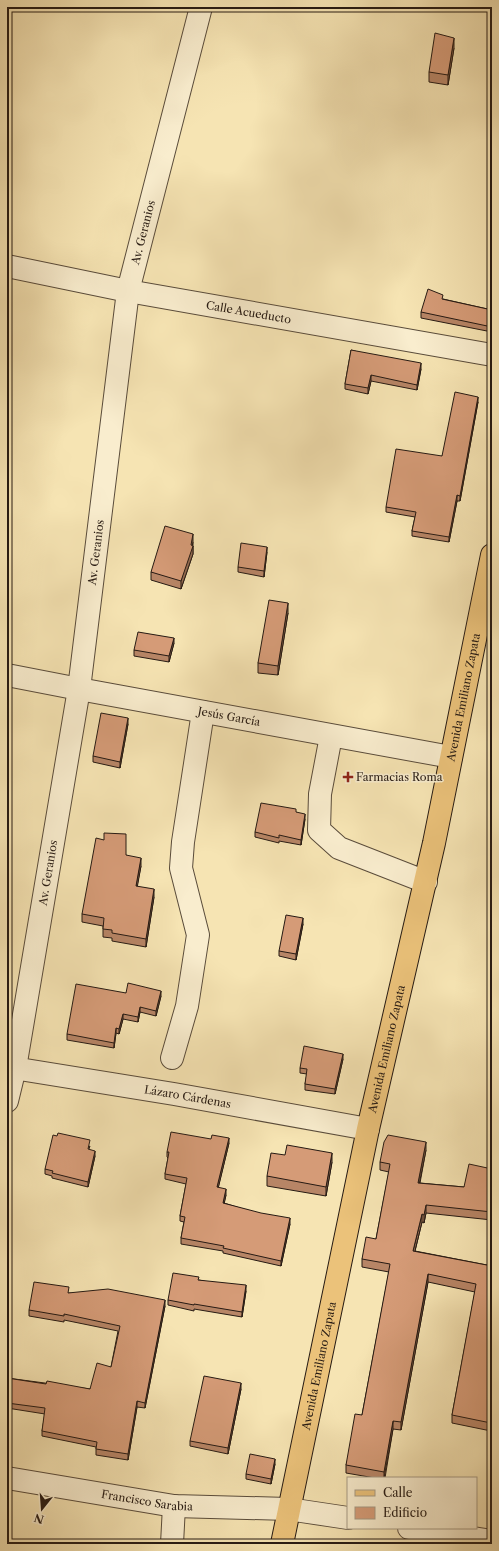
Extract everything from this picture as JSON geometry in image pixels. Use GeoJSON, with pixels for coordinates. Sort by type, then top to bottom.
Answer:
{"type":"FeatureCollection","features":[{"type":"Feature","properties":{"kind":"main road","name":"Avenida Emiliano Zapata"},"geometry":{"type":"LineString","coordinates":[[282,1544],[288,1509],[368,1129],[426,882],[492,555]]}},
{"type":"Feature","properties":{"kind":"street","name":"Av. Geranios"},"geometry":{"type":"LineString","coordinates":[[7,1101],[11,1067],[79,689],[128,291],[201,7]]}},
{"type":"Feature","properties":{"kind":"street","name":"Calle Acueducto"},"geometry":{"type":"LineString","coordinates":[[7,266],[128,291],[492,355]]}},
{"type":"Feature","properties":{"kind":"street","name":"Jesús García"},"geometry":{"type":"LineString","coordinates":[[7,675],[451,758]]}},
{"type":"Feature","properties":{"kind":"street"},"geometry":{"type":"LineString","coordinates":[[172,1058],[187,1006],[198,935],[181,868],[183,842],[203,712]]}},
{"type":"Feature","properties":{"kind":"street"},"geometry":{"type":"LineString","coordinates":[[332,736],[320,794],[318,830],[339,848],[426,882]]}},
{"type":"Feature","properties":{"kind":"street","name":"Lázaro Cárdenas"},"geometry":{"type":"LineString","coordinates":[[11,1067],[174,1094],[368,1129]]}},
{"type":"Feature","properties":{"kind":"street","name":"Francisco Sarabia"},"geometry":{"type":"LineString","coordinates":[[7,1478],[174,1506],[288,1509],[347,1518]]}},
{"type":"Feature","properties":{"kind":"street"},"geometry":{"type":"LineString","coordinates":[[172,1544],[174,1506]]}},
{"type":"Feature","properties":{"kind":"street"},"geometry":{"type":"LineString","coordinates":[[414,1529],[492,1541]]}},
{"type":"Feature","properties":{"kind":"building"},"geometry":{"type":"Polygon","coordinates":[[[435,33],[454,38],[448,75],[429,72],[435,33]]]}},
{"type":"Feature","properties":{"kind":"building"},"geometry":{"type":"Polygon","coordinates":[[[428,289],[443,295],[442,299],[492,310],[492,327],[421,312],[428,289]]]}},
{"type":"Feature","properties":{"kind":"building"},"geometry":{"type":"Polygon","coordinates":[[[351,350],[421,363],[417,385],[371,375],[368,388],[345,384],[351,350]]]}},
{"type":"Feature","properties":{"kind":"building"},"geometry":{"type":"Polygon","coordinates":[[[455,392],[478,397],[460,496],[457,495],[449,537],[412,531],[416,512],[386,507],[396,449],[442,456],[455,392]]]}},
{"type":"Feature","properties":{"kind":"building"},"geometry":{"type":"Polygon","coordinates":[[[165,526],[193,534],[191,545],[193,546],[181,581],[151,572],[165,526]]]}},
{"type":"Feature","properties":{"kind":"building"},"geometry":{"type":"Polygon","coordinates":[[[241,543],[267,547],[264,571],[238,567],[241,543]]]}},
{"type":"Feature","properties":{"kind":"building"},"geometry":{"type":"Polygon","coordinates":[[[269,600],[288,603],[278,666],[258,663],[269,600]]]}},
{"type":"Feature","properties":{"kind":"building"},"geometry":{"type":"Polygon","coordinates":[[[138,632],[174,638],[169,656],[134,650],[138,632]]]}},
{"type":"Feature","properties":{"kind":"building"},"geometry":{"type":"Polygon","coordinates":[[[101,713],[128,718],[120,762],[93,756],[101,713]]]}},
{"type":"Feature","properties":{"kind":"building"},"geometry":{"type":"Polygon","coordinates":[[[261,803],[296,809],[296,812],[305,814],[301,840],[279,835],[279,838],[255,832],[261,803]]]}},
{"type":"Feature","properties":{"kind":"building"},"geometry":{"type":"Polygon","coordinates":[[[104,833],[126,834],[126,855],[141,858],[136,886],[154,889],[146,939],[112,933],[112,930],[103,929],[104,918],[82,914],[96,838],[104,840],[104,833]]]}},
{"type":"Feature","properties":{"kind":"building"},"geometry":{"type":"Polygon","coordinates":[[[286,915],[303,918],[296,954],[279,951],[286,915]]]}},
{"type":"Feature","properties":{"kind":"building"},"geometry":{"type":"Polygon","coordinates":[[[128,983],[161,991],[156,1011],[140,1007],[138,1017],[123,1014],[119,1029],[116,1028],[114,1043],[67,1034],[76,984],[126,993],[128,983]]]}},
{"type":"Feature","properties":{"kind":"building"},"geometry":{"type":"Polygon","coordinates":[[[304,1046],[343,1054],[335,1089],[305,1084],[307,1069],[300,1068],[304,1046]]]}},
{"type":"Feature","properties":{"kind":"building"},"geometry":{"type":"Polygon","coordinates":[[[171,1132],[211,1139],[212,1135],[229,1138],[217,1187],[226,1189],[223,1203],[261,1213],[290,1218],[281,1261],[223,1248],[224,1246],[181,1238],[185,1217],[180,1216],[187,1178],[165,1174],[171,1132]]]}},
{"type":"Feature","properties":{"kind":"building"},"geometry":{"type":"Polygon","coordinates":[[[58,1133],[90,1140],[88,1149],[95,1151],[88,1182],[52,1173],[53,1171],[45,1169],[53,1135],[57,1136],[58,1133]]]}},
{"type":"Feature","properties":{"kind":"building"},"geometry":{"type":"Polygon","coordinates":[[[388,1135],[426,1142],[418,1183],[464,1187],[469,1164],[492,1169],[492,1212],[426,1205],[424,1215],[422,1214],[413,1251],[492,1266],[492,1364],[490,1373],[492,1373],[492,1420],[491,1423],[452,1415],[476,1284],[428,1274],[401,1422],[393,1421],[384,1472],[346,1465],[355,1414],[362,1415],[390,1264],[362,1259],[366,1237],[376,1239],[390,1164],[380,1162],[384,1142],[388,1135]]]}},
{"type":"Feature","properties":{"kind":"building"},"geometry":{"type":"Polygon","coordinates":[[[287,1145],[332,1153],[326,1187],[267,1176],[271,1153],[285,1155],[287,1145]]]}},
{"type":"Feature","properties":{"kind":"building"},"geometry":{"type":"Polygon","coordinates":[[[173,1273],[199,1277],[198,1280],[246,1285],[242,1312],[168,1300],[173,1273]]]}},
{"type":"Feature","properties":{"kind":"building"},"geometry":{"type":"Polygon","coordinates":[[[34,1282],[69,1287],[68,1293],[108,1289],[165,1300],[145,1403],[137,1401],[128,1454],[96,1449],[97,1442],[42,1431],[45,1408],[7,1403],[7,1378],[46,1384],[47,1381],[90,1389],[97,1363],[111,1367],[120,1326],[64,1314],[64,1316],[29,1310],[34,1282]]]}},
{"type":"Feature","properties":{"kind":"building"},"geometry":{"type":"Polygon","coordinates":[[[204,1376],[241,1383],[228,1448],[190,1441],[204,1376]]]}},
{"type":"Feature","properties":{"kind":"building"},"geometry":{"type":"Polygon","coordinates":[[[250,1454],[275,1459],[271,1479],[246,1474],[250,1454]]]}},
{"type":"Feature","properties":{"kind":"place","name":"Farmacias Roma"},"geometry":{"type":"Point","coordinates":[348,777]}}]}
